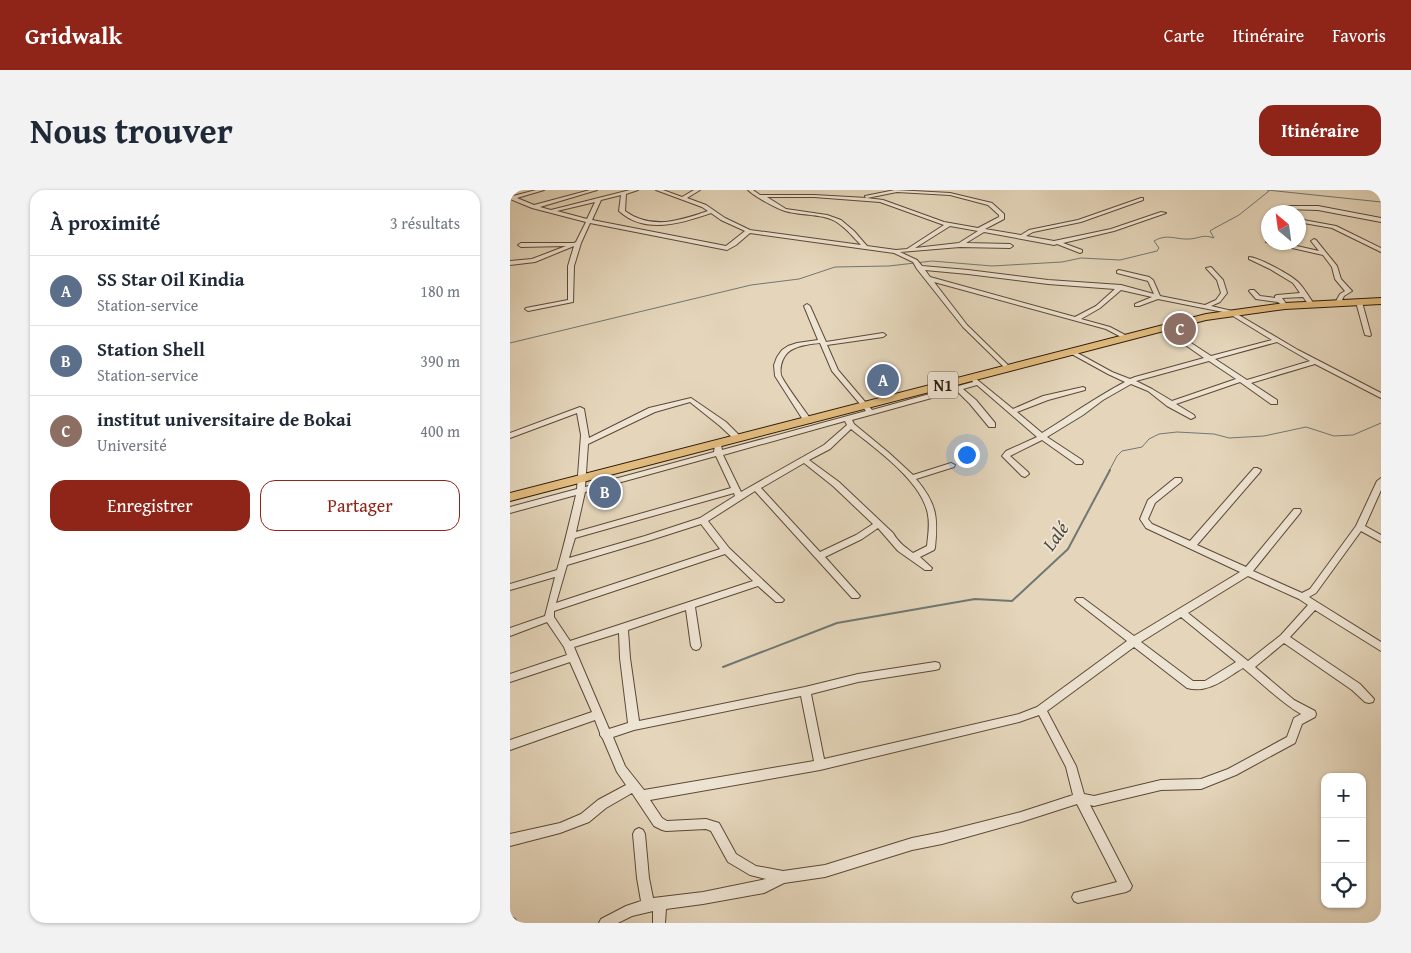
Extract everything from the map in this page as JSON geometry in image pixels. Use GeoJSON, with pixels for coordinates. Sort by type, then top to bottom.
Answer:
{"type":"FeatureCollection","features":[{"type":"Feature","properties":{"kind":"highway","name":"N1"},"geometry":{"type":"LineString","coordinates":[[510,497],[582,478],[718,448],[738,438],[954,388],[1070,351],[1163,327],[1281,303],[1311,304],[1381,301]]}},
{"type":"Feature","properties":{"kind":"street"},"geometry":{"type":"LineString","coordinates":[[511,197],[542,190]]}},
{"type":"Feature","properties":{"kind":"street"},"geometry":{"type":"LineString","coordinates":[[534,207],[595,190]]}},
{"type":"Feature","properties":{"kind":"street"},"geometry":{"type":"LineString","coordinates":[[551,212],[636,190]]}},
{"type":"Feature","properties":{"kind":"street"},"geometry":{"type":"LineString","coordinates":[[658,190],[684,198],[713,211],[723,219],[749,231],[895,252],[960,245],[1010,246]]}},
{"type":"Feature","properties":{"kind":"street"},"geometry":{"type":"LineString","coordinates":[[684,198],[698,190]]}},
{"type":"Feature","properties":{"kind":"street"},"geometry":{"type":"LineString","coordinates":[[750,190],[785,210],[839,221],[865,247]]}},
{"type":"Feature","properties":{"kind":"street"},"geometry":{"type":"LineString","coordinates":[[859,199],[911,190],[968,197],[990,204],[1002,215],[1002,218],[960,245]]}},
{"type":"Feature","properties":{"kind":"street"},"geometry":{"type":"LineString","coordinates":[[624,193],[622,211],[636,220],[679,222],[713,211]]}},
{"type":"Feature","properties":{"kind":"street"},"geometry":{"type":"LineString","coordinates":[[759,196],[881,201],[948,224],[1057,242],[1080,251]]}},
{"type":"Feature","properties":{"kind":"street"},"geometry":{"type":"LineString","coordinates":[[511,197],[534,207],[590,222],[727,248],[740,241],[742,235],[749,231]]}},
{"type":"Feature","properties":{"kind":"street"},"geometry":{"type":"LineString","coordinates":[[528,309],[571,301],[571,266],[575,244],[590,222],[598,199]]}},
{"type":"Feature","properties":{"kind":"street"},"geometry":{"type":"LineString","coordinates":[[1022,237],[1031,231],[1079,221],[1141,199]]}},
{"type":"Feature","properties":{"kind":"street"},"geometry":{"type":"LineString","coordinates":[[510,206],[522,203]]}},
{"type":"Feature","properties":{"kind":"street"},"geometry":{"type":"LineString","coordinates":[[1306,208],[1318,208],[1381,220]]}},
{"type":"Feature","properties":{"kind":"street"},"geometry":{"type":"LineString","coordinates":[[1057,242],[1112,230],[1163,213]]}},
{"type":"Feature","properties":{"kind":"street"},"geometry":{"type":"LineString","coordinates":[[1306,222],[1334,227],[1381,250]]}},
{"type":"Feature","properties":{"kind":"street"},"geometry":{"type":"LineString","coordinates":[[906,251],[948,224]]}},
{"type":"Feature","properties":{"kind":"street"},"geometry":{"type":"LineString","coordinates":[[1314,241],[1335,267],[1338,280],[1349,291],[1342,295],[1338,303]]}},
{"type":"Feature","properties":{"kind":"street"},"geometry":{"type":"LineString","coordinates":[[522,245],[575,244]]}},
{"type":"Feature","properties":{"kind":"street"},"geometry":{"type":"LineString","coordinates":[[510,264],[533,261],[575,244]]}},
{"type":"Feature","properties":{"kind":"street"},"geometry":{"type":"LineString","coordinates":[[1306,250],[1324,254]]}},
{"type":"Feature","properties":{"kind":"street"},"geometry":{"type":"LineString","coordinates":[[895,252],[917,264],[1047,282],[1121,287],[1230,312],[1381,396]]}},
{"type":"Feature","properties":{"kind":"street"},"geometry":{"type":"LineString","coordinates":[[1251,258],[1295,282],[1311,304]]}},
{"type":"Feature","properties":{"kind":"street"},"geometry":{"type":"LineString","coordinates":[[917,264],[965,326],[1009,369]]}},
{"type":"Feature","properties":{"kind":"street"},"geometry":{"type":"LineString","coordinates":[[1207,306],[1218,300],[1224,293],[1220,280],[1209,268]]}},
{"type":"Feature","properties":{"kind":"street"},"geometry":{"type":"LineString","coordinates":[[1119,272],[1147,278],[1150,280],[1158,297]]}},
{"type":"Feature","properties":{"kind":"street"},"geometry":{"type":"LineString","coordinates":[[927,278],[1108,328],[1125,337]]}},
{"type":"Feature","properties":{"kind":"street"},"geometry":{"type":"LineString","coordinates":[[1076,319],[1098,307],[1121,287]]}},
{"type":"Feature","properties":{"kind":"street"},"geometry":{"type":"LineString","coordinates":[[1252,291],[1258,298],[1281,303]]}},
{"type":"Feature","properties":{"kind":"street"},"geometry":{"type":"LineString","coordinates":[[1281,303],[1277,297],[1303,295]]}},
{"type":"Feature","properties":{"kind":"street"},"geometry":{"type":"LineString","coordinates":[[1137,304],[1158,297]]}},
{"type":"Feature","properties":{"kind":"street"},"geometry":{"type":"LineString","coordinates":[[1359,302],[1368,335]]}},
{"type":"Feature","properties":{"kind":"street"},"geometry":{"type":"LineString","coordinates":[[571,536],[757,488],[827,447],[849,421],[868,409],[835,371],[807,306]]}},
{"type":"Feature","properties":{"kind":"street"},"geometry":{"type":"LineString","coordinates":[[1163,327],[1274,402]]}},
{"type":"Feature","properties":{"kind":"street"},"geometry":{"type":"LineString","coordinates":[[808,421],[778,376],[777,368],[782,354],[787,348],[883,335]]}},
{"type":"Feature","properties":{"kind":"street"},"geometry":{"type":"LineString","coordinates":[[1025,474],[1006,456],[1042,437],[1100,398],[1132,381],[1208,358],[1278,340]]}},
{"type":"Feature","properties":{"kind":"street"},"geometry":{"type":"LineString","coordinates":[[1070,351],[1110,373],[1150,390],[1191,417]]}},
{"type":"Feature","properties":{"kind":"street"},"geometry":{"type":"LineString","coordinates":[[1170,404],[1243,381],[1317,361]]}},
{"type":"Feature","properties":{"kind":"street"},"geometry":{"type":"LineString","coordinates":[[976,380],[1042,437],[1079,462]]}},
{"type":"Feature","properties":{"kind":"street"},"geometry":{"type":"LineString","coordinates":[[954,388],[973,402],[992,425]]}},
{"type":"Feature","properties":{"kind":"street"},"geometry":{"type":"LineString","coordinates":[[1013,411],[1046,398],[1083,388]]}},
{"type":"Feature","properties":{"kind":"street"},"geometry":{"type":"LineString","coordinates":[[585,443],[652,410],[691,400],[738,438]]}},
{"type":"Feature","properties":{"kind":"street"},"geometry":{"type":"LineString","coordinates":[[510,436],[580,409],[585,443],[582,478],[571,536],[550,613],[568,645],[621,769],[658,822],[666,826],[706,824],[715,828],[732,858],[754,872],[783,877],[825,871],[904,846],[1021,817],[1080,798],[1094,801],[1161,785],[1201,784],[1232,772],[1291,740],[1298,722],[1311,714],[1290,703],[1271,685],[1181,612]]}},
{"type":"Feature","properties":{"kind":"street"},"geometry":{"type":"LineString","coordinates":[[510,510],[580,491],[718,448],[849,421]]}},
{"type":"Feature","properties":{"kind":"street"},"geometry":{"type":"LineString","coordinates":[[849,421],[912,478],[932,512],[931,548],[915,556]]}},
{"type":"Feature","properties":{"kind":"street"},"geometry":{"type":"LineString","coordinates":[[718,448],[737,493]]}},
{"type":"Feature","properties":{"kind":"street"},"geometry":{"type":"LineString","coordinates":[[804,460],[836,484],[890,536],[895,545],[915,556],[928,568]]}},
{"type":"Feature","properties":{"kind":"street"},"geometry":{"type":"LineString","coordinates":[[912,478],[951,465]]}},
{"type":"Feature","properties":{"kind":"street"},"geometry":{"type":"LineString","coordinates":[[1191,546],[1257,470]]}},
{"type":"Feature","properties":{"kind":"street"},"geometry":{"type":"LineString","coordinates":[[1178,480],[1151,502],[1144,519],[1150,526],[1302,597],[1381,647]]}},
{"type":"Feature","properties":{"kind":"street"},"geometry":{"type":"LineString","coordinates":[[1302,597],[1313,591],[1360,527],[1381,481]]}},
{"type":"Feature","properties":{"kind":"street"},"geometry":{"type":"LineString","coordinates":[[757,488],[855,596]]}},
{"type":"Feature","properties":{"kind":"street"},"geometry":{"type":"LineString","coordinates":[[510,587],[561,567],[703,520],[737,493]]}},
{"type":"Feature","properties":{"kind":"street"},"geometry":{"type":"LineString","coordinates":[[510,840],[560,828],[586,818],[602,804],[637,791],[820,765],[1019,718],[1041,710],[1133,642],[1247,572],[1297,510]]}},
{"type":"Feature","properties":{"kind":"street"},"geometry":{"type":"LineString","coordinates":[[703,520],[726,550],[779,600]]}},
{"type":"Feature","properties":{"kind":"street"},"geometry":{"type":"LineString","coordinates":[[820,556],[859,537],[878,524]]}},
{"type":"Feature","properties":{"kind":"street"},"geometry":{"type":"LineString","coordinates":[[1360,527],[1381,539]]}},
{"type":"Feature","properties":{"kind":"street"},"geometry":{"type":"LineString","coordinates":[[510,632],[550,613],[726,550]]}},
{"type":"Feature","properties":{"kind":"street"},"geometry":{"type":"LineString","coordinates":[[568,645],[760,582]]}},
{"type":"Feature","properties":{"kind":"street"},"geometry":{"type":"LineString","coordinates":[[1080,600],[1191,685],[1207,685],[1245,665],[1284,638],[1315,604]]}},
{"type":"Feature","properties":{"kind":"street"},"geometry":{"type":"LineString","coordinates":[[690,606],[696,646]]}},
{"type":"Feature","properties":{"kind":"street"},"geometry":{"type":"LineString","coordinates":[[623,628],[634,726]]}},
{"type":"Feature","properties":{"kind":"street"},"geometry":{"type":"LineString","coordinates":[[1284,638],[1356,687],[1370,699]]}},
{"type":"Feature","properties":{"kind":"street"},"geometry":{"type":"LineString","coordinates":[[510,678],[573,657]]}},
{"type":"Feature","properties":{"kind":"street"},"geometry":{"type":"LineString","coordinates":[[605,735],[634,726],[858,678],[935,666]]}},
{"type":"Feature","properties":{"kind":"street"},"geometry":{"type":"LineString","coordinates":[[804,691],[820,765]]}},
{"type":"Feature","properties":{"kind":"street"},"geometry":{"type":"LineString","coordinates":[[1041,710],[1071,766],[1080,798],[1126,886],[1078,897]]}},
{"type":"Feature","properties":{"kind":"street"},"geometry":{"type":"LineString","coordinates":[[510,745],[596,714]]}},
{"type":"Feature","properties":{"kind":"street"},"geometry":{"type":"LineString","coordinates":[[639,834],[643,878],[654,904],[659,923]]}},
{"type":"Feature","properties":{"kind":"street"},"geometry":{"type":"LineString","coordinates":[[605,923],[630,910],[654,904],[764,888],[783,877]]}},
{"type":"Feature","properties":{"kind":"waterway"},"geometry":{"type":"LineString","coordinates":[[1267,190],[1381,202]]}},
{"type":"Feature","properties":{"kind":"waterway"},"geometry":{"type":"LineString","coordinates":[[510,343],[751,285],[799,279],[835,267],[889,266],[932,261],[992,266],[1062,262],[1081,258],[1120,260],[1157,251],[1159,248],[1154,241],[1163,237],[1190,239],[1204,236],[1214,238],[1210,231],[1239,215],[1269,191]]}},
{"type":"Feature","properties":{"kind":"waterway","name":"Lalé"},"geometry":{"type":"LineString","coordinates":[[1109,471],[1122,451],[1142,447],[1149,439],[1159,434],[1177,432],[1214,434],[1229,438],[1264,436],[1306,427],[1334,436],[1353,435],[1381,423]]}},
{"type":"Feature","properties":{"kind":"waterway","name":"Lalé"},"geometry":{"type":"LineString","coordinates":[[723,667],[837,623],[975,599],[1012,601],[1068,549],[1110,470]]}},
{"type":"Feature","properties":{"kind":"place","name":"institut universitaire de Bokai"},"geometry":{"type":"Point","coordinates":[1180,329]}},
{"type":"Feature","properties":{"kind":"place","name":"SS Star Oil Kindia"},"geometry":{"type":"Point","coordinates":[883,380]}},
{"type":"Feature","properties":{"kind":"place","name":"Station Shell"},"geometry":{"type":"Point","coordinates":[605,492]}}]}
